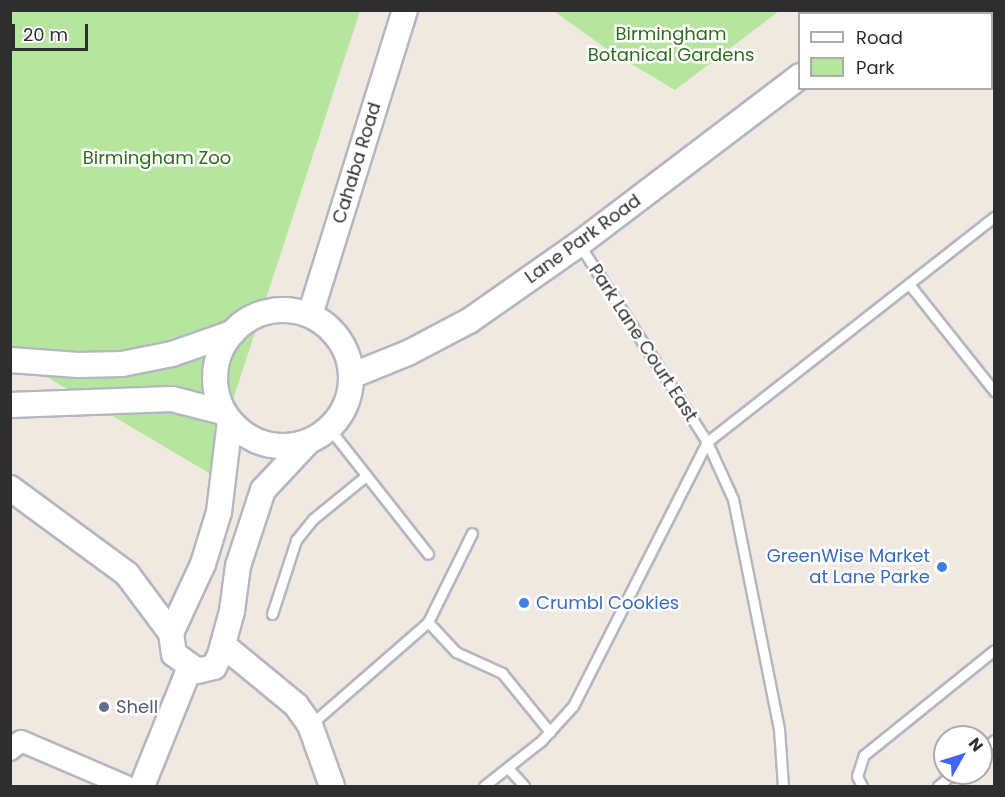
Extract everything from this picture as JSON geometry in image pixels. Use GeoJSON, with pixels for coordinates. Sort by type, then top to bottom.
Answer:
{"type":"FeatureCollection","features":[{"type":"Feature","properties":{"kind":"street","name":"Cahaba Road"},"geometry":{"type":"LineString","coordinates":[[310,315],[405,10]]}},
{"type":"Feature","properties":{"kind":"street","name":"Lane Park Road"},"geometry":{"type":"LineString","coordinates":[[351,376],[408,353],[469,321],[579,244],[798,78]]}},
{"type":"Feature","properties":{"kind":"street"},"geometry":{"type":"LineString","coordinates":[[10,360],[122,364],[172,354],[232,333],[256,315],[272,310],[310,315],[332,332],[342,345],[351,376],[344,408],[329,428],[309,441],[263,490],[238,566],[224,645],[214,667],[207,671],[190,667],[174,654],[171,633],[127,574],[10,488]]}},
{"type":"Feature","properties":{"kind":"street"},"geometry":{"type":"LineString","coordinates":[[171,633],[203,564],[219,512],[227,416],[217,396],[216,363],[232,333]]}},
{"type":"Feature","properties":{"kind":"street"},"geometry":{"type":"LineString","coordinates":[[10,405],[172,399],[227,416],[260,442],[277,446],[309,441]]}},
{"type":"Feature","properties":{"kind":"street"},"geometry":{"type":"LineString","coordinates":[[224,645],[296,705],[310,725],[332,786]]}},
{"type":"Feature","properties":{"kind":"street"},"geometry":{"type":"LineString","coordinates":[[142,786],[190,667]]}},
{"type":"Feature","properties":{"kind":"street"},"geometry":{"type":"LineString","coordinates":[[10,750],[21,741],[126,786]]}},
{"type":"Feature","properties":{"kind":"lane"},"geometry":{"type":"LineString","coordinates":[[484,786],[550,732],[573,706],[707,442],[994,217]]}},
{"type":"Feature","properties":{"kind":"lane","name":"Park Lane Court East"},"geometry":{"type":"LineString","coordinates":[[579,244],[707,442],[733,499],[779,729],[783,786]]}},
{"type":"Feature","properties":{"kind":"lane"},"geometry":{"type":"LineString","coordinates":[[909,284],[994,391]]}},
{"type":"Feature","properties":{"kind":"lane"},"geometry":{"type":"LineString","coordinates":[[329,428],[428,554]]}},
{"type":"Feature","properties":{"kind":"lane"},"geometry":{"type":"LineString","coordinates":[[272,614],[296,540],[313,519],[366,476]]}},
{"type":"Feature","properties":{"kind":"lane"},"geometry":{"type":"LineString","coordinates":[[310,725],[428,622],[472,533]]}},
{"type":"Feature","properties":{"kind":"lane"},"geometry":{"type":"LineString","coordinates":[[428,622],[456,652],[502,673],[550,732]]}},
{"type":"Feature","properties":{"kind":"lane"},"geometry":{"type":"LineString","coordinates":[[862,786],[857,776],[864,755],[994,650]]}},
{"type":"Feature","properties":{"kind":"lane"},"geometry":{"type":"LineString","coordinates":[[508,768],[524,786]]}},
{"type":"Feature","properties":{"kind":"green space","name":"Birmingham Zoo"},"geometry":{"type":"Polygon","coordinates":[[[11,11],[360,11],[209,473],[11,356],[11,11]]]}},
{"type":"Feature","properties":{"kind":"green space","name":"Birmingham Botanical Gardens"},"geometry":{"type":"Polygon","coordinates":[[[554,11],[779,11],[675,90],[608,50],[554,11]]]}},
{"type":"Feature","properties":{"kind":"place","name":"GreenWise Market at Lane Parke"},"geometry":{"type":"Point","coordinates":[942,567]}},
{"type":"Feature","properties":{"kind":"place","name":"Crumbl Cookies"},"geometry":{"type":"Point","coordinates":[524,603]}},
{"type":"Feature","properties":{"kind":"place","name":"Shell"},"geometry":{"type":"Point","coordinates":[104,707]}}]}
